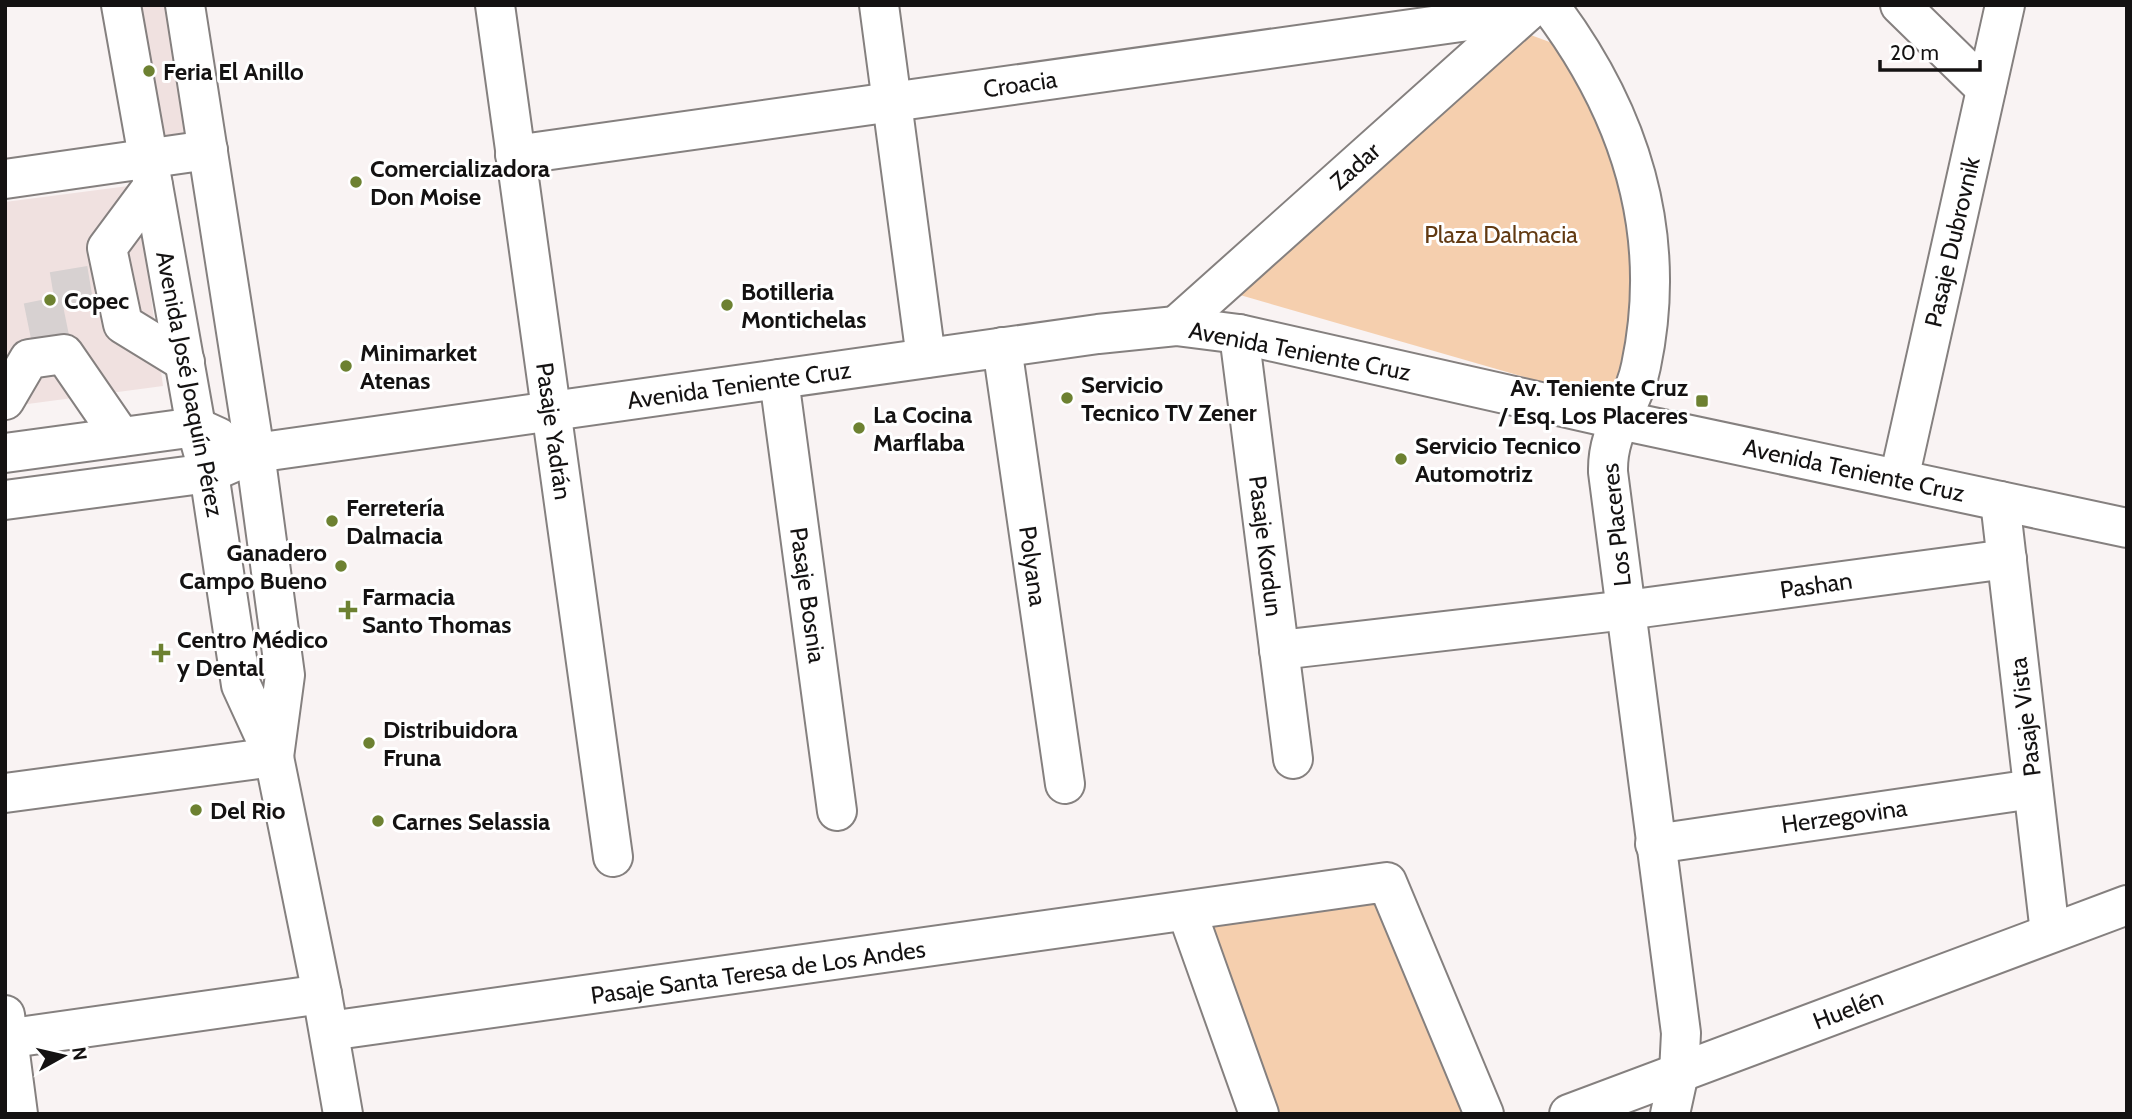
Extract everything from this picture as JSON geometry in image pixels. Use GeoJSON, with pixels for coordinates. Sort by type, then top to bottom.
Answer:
{"type":"FeatureCollection","features":[{"type":"Feature","properties":{"kind":"street","name":"Avenida José Joaquín Pérez"},"geometry":{"type":"LineString","coordinates":[[121,5],[196,427],[209,473],[241,685],[274,757],[322,994],[343,1114]]}},
{"type":"Feature","properties":{"kind":"street","name":"Avenida José Joaquín Pérez"},"geometry":{"type":"LineString","coordinates":[[185,5],[255,453],[285,675],[274,757]]}},
{"type":"Feature","properties":{"kind":"street","name":"Pasaje Yadrán"},"geometry":{"type":"LineString","coordinates":[[495,5],[613,857]]}},
{"type":"Feature","properties":{"kind":"street"},"geometry":{"type":"LineString","coordinates":[[879,5],[926,358]]}},
{"type":"Feature","properties":{"kind":"street"},"geometry":{"type":"LineString","coordinates":[[1900,5],[1986,89]]}},
{"type":"Feature","properties":{"kind":"street","name":"Pasaje Dubrovnik"},"geometry":{"type":"LineString","coordinates":[[1899,479],[2005,5]]}},
{"type":"Feature","properties":{"kind":"street","name":"Croacia"},"geometry":{"type":"LineString","coordinates":[[515,155],[1536,8]]}},
{"type":"Feature","properties":{"kind":"street","name":"Zadar"},"geometry":{"type":"LineString","coordinates":[[1176,326],[1536,8]]}},
{"type":"Feature","properties":{"kind":"street","name":"Los Placeres"},"geometry":{"type":"LineString","coordinates":[[1536,8],[1570,33],[1594,71],[1614,110],[1630,151],[1646,221],[1650,270],[1647,338],[1638,381],[1609,443],[1608,472],[1681,1033],[1679,1073],[1670,1114]]}},
{"type":"Feature","properties":{"kind":"street"},"geometry":{"type":"LineString","coordinates":[[5,178],[151,173],[208,150]]}},
{"type":"Feature","properties":{"kind":"street"},"geometry":{"type":"LineString","coordinates":[[151,173],[107,248],[107,281],[122,324],[185,362]]}},
{"type":"Feature","properties":{"kind":"street","name":"Avenida Teniente Cruz"},"geometry":{"type":"LineString","coordinates":[[5,500],[209,473],[255,453],[1002,347],[1176,326],[1238,334],[1620,420],[2000,501],[2126,523]]}},
{"type":"Feature","properties":{"kind":"street","name":"Pasaje Kordun"},"geometry":{"type":"LineString","coordinates":[[1238,334],[1293,759]]}},
{"type":"Feature","properties":{"kind":"street"},"geometry":{"type":"LineString","coordinates":[[5,400],[29,359],[52,346],[64,355],[121,437]]}},
{"type":"Feature","properties":{"kind":"street","name":"Polyana"},"geometry":{"type":"LineString","coordinates":[[1002,347],[1065,784]]}},
{"type":"Feature","properties":{"kind":"street","name":"Pasaje Bosnia"},"geometry":{"type":"LineString","coordinates":[[779,379],[837,811]]}},
{"type":"Feature","properties":{"kind":"street"},"geometry":{"type":"LineString","coordinates":[[5,453],[196,427],[255,453]]}},
{"type":"Feature","properties":{"kind":"street","name":"Pasaje Vista"},"geometry":{"type":"LineString","coordinates":[[2000,501],[2050,933]]}},
{"type":"Feature","properties":{"kind":"street","name":"Pashan"},"geometry":{"type":"LineString","coordinates":[[1279,650],[1626,610],[2007,559]]}},
{"type":"Feature","properties":{"kind":"street"},"geometry":{"type":"LineString","coordinates":[[5,793],[274,757]]}},
{"type":"Feature","properties":{"kind":"street","name":"Herzegovina"},"geometry":{"type":"LineString","coordinates":[[1655,844],[2034,789]]}},
{"type":"Feature","properties":{"kind":"street","name":"Pasaje Santa Teresa de Los Andes"},"geometry":{"type":"LineString","coordinates":[[329,1031],[1387,882],[1484,1114]]}},
{"type":"Feature","properties":{"kind":"street","name":"Huelén"},"geometry":{"type":"LineString","coordinates":[[1569,1114],[2127,905]]}},
{"type":"Feature","properties":{"kind":"street"},"geometry":{"type":"LineString","coordinates":[[1187,912],[1259,1114]]}},
{"type":"Feature","properties":{"kind":"street"},"geometry":{"type":"LineString","coordinates":[[19,1114],[6,1031],[322,994]]}},
{"type":"Feature","properties":{"kind":"shaded area","name":"Feria El Anillo"},"geometry":{"type":"Polygon","coordinates":[[[104,5],[171,5],[195,136],[129,148],[104,5]]]}},
{"type":"Feature","properties":{"kind":"shaded area"},"geometry":{"type":"Polygon","coordinates":[[[136,185],[163,386],[5,407],[5,202],[136,185]]]}},
{"type":"Feature","properties":{"kind":"green space","name":"Plaza Dalmacia"},"geometry":{"type":"Polygon","coordinates":[[[1528,34],[1555,44],[1614,146],[1636,271],[1622,380],[1604,394],[1583,394],[1240,295],[1528,34]]]}},
{"type":"Feature","properties":{"kind":"green space"},"geometry":{"type":"Polygon","coordinates":[[[1383,901],[1468,1114],[1274,1114],[1209,926],[1383,901]]]}},
{"type":"Feature","properties":{"kind":"tunnel"},"geometry":{"type":"LineString","coordinates":[[50,337],[41,293],[101,283]]}},
{"type":"Feature","properties":{"kind":"place","name":"Feria El Anillo"},"geometry":{"type":"Point","coordinates":[149,71]}},
{"type":"Feature","properties":{"kind":"place","name":"Comercializadora Don Moise"},"geometry":{"type":"Point","coordinates":[356,182]}},
{"type":"Feature","properties":{"kind":"place","name":"Copec"},"geometry":{"type":"Point","coordinates":[50,300]}},
{"type":"Feature","properties":{"kind":"place","name":"Botilleria Montichelas"},"geometry":{"type":"Point","coordinates":[727,305]}},
{"type":"Feature","properties":{"kind":"place","name":"Minimarket Atenas"},"geometry":{"type":"Point","coordinates":[346,366]}},
{"type":"Feature","properties":{"kind":"place","name":"Servicio Tecnico TV Zener"},"geometry":{"type":"Point","coordinates":[1067,398]}},
{"type":"Feature","properties":{"kind":"place","name":"Av. Teniente Cruz / Esq. Los Placeres"},"geometry":{"type":"Point","coordinates":[1702,401]}},
{"type":"Feature","properties":{"kind":"place","name":"La Cocina Marflaba"},"geometry":{"type":"Point","coordinates":[859,428]}},
{"type":"Feature","properties":{"kind":"place","name":"Servicio Tecnico Automotriz"},"geometry":{"type":"Point","coordinates":[1401,459]}},
{"type":"Feature","properties":{"kind":"place","name":"Ferretería Dalmacia"},"geometry":{"type":"Point","coordinates":[332,521]}},
{"type":"Feature","properties":{"kind":"place","name":"Ganadero Campo Bueno"},"geometry":{"type":"Point","coordinates":[341,566]}},
{"type":"Feature","properties":{"kind":"place","name":"Farmacia Santo Thomas"},"geometry":{"type":"Point","coordinates":[348,610]}},
{"type":"Feature","properties":{"kind":"place","name":"Centro Médico y Dental"},"geometry":{"type":"Point","coordinates":[161,653]}},
{"type":"Feature","properties":{"kind":"place","name":"Distribuidora Fruna"},"geometry":{"type":"Point","coordinates":[369,743]}},
{"type":"Feature","properties":{"kind":"place","name":"Del Rio"},"geometry":{"type":"Point","coordinates":[196,810]}},
{"type":"Feature","properties":{"kind":"place","name":"Carnes Selassia"},"geometry":{"type":"Point","coordinates":[378,821]}}]}
